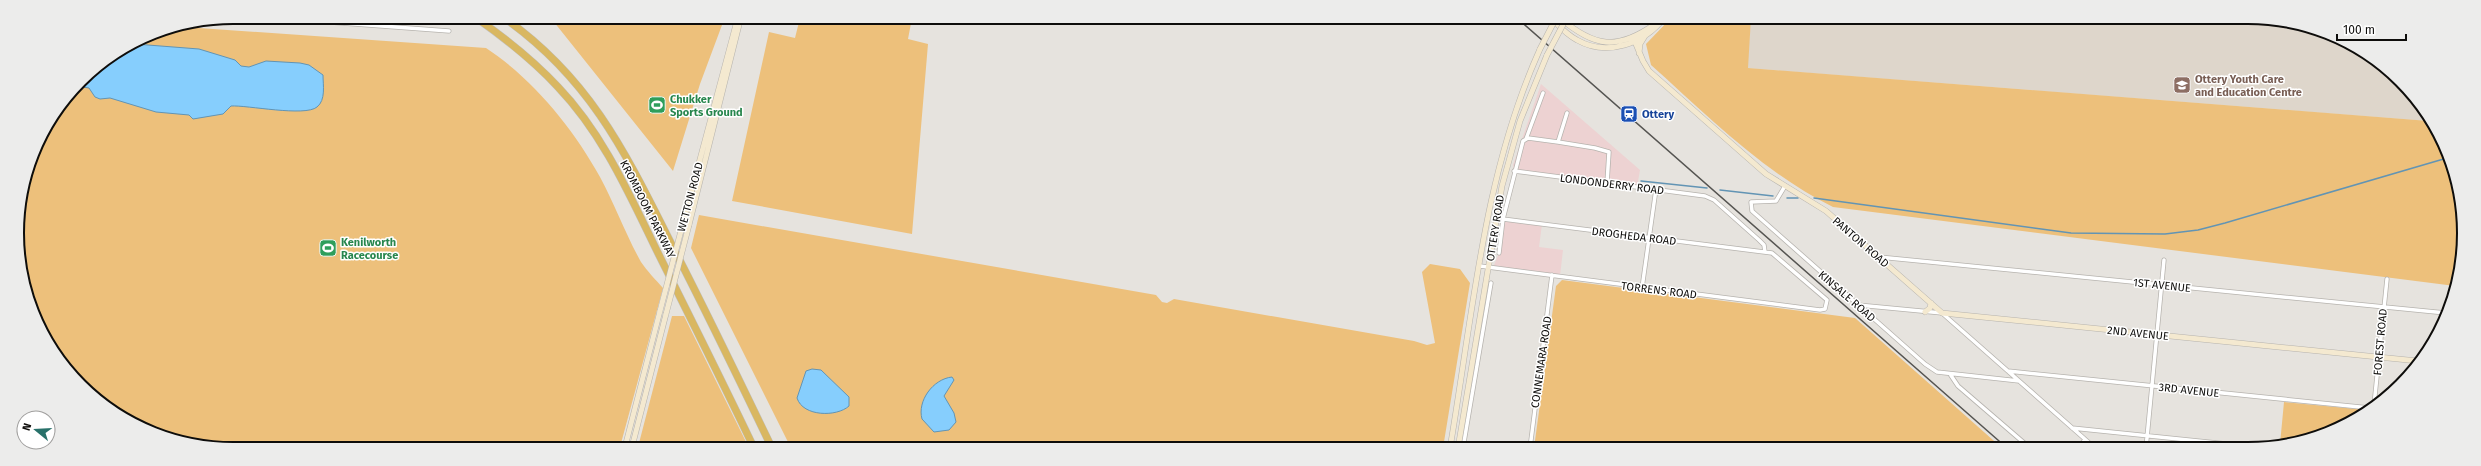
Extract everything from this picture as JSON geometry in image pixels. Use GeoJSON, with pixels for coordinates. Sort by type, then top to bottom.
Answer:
{"type":"FeatureCollection","features":[{"type":"Feature","properties":{"kind":"highway","name":"KROMBOOM PARKWAY"},"geometry":{"type":"LineString","coordinates":[[485,24],[508,40],[559,88],[601,142],[628,191],[751,442]]}},
{"type":"Feature","properties":{"kind":"highway","name":"KROMBOOM PARKWAY"},"geometry":{"type":"LineString","coordinates":[[512,24],[548,54],[572,79],[615,134],[643,185],[769,442]]}},
{"type":"Feature","properties":{"kind":"main road","name":"WETTON ROAD"},"geometry":{"type":"LineString","coordinates":[[627,442],[736,24]]}},
{"type":"Feature","properties":{"kind":"main road","name":"WETTON ROAD"},"geometry":{"type":"LineString","coordinates":[[634,442],[739,24]]}},
{"type":"Feature","properties":{"kind":"main road","name":"OTTERY ROAD"},"geometry":{"type":"LineString","coordinates":[[1451,442],[1491,198],[1501,156],[1523,90],[1540,49],[1553,24]]}},
{"type":"Feature","properties":{"kind":"main road"},"geometry":{"type":"LineString","coordinates":[[1558,24],[1572,37],[1588,45],[1611,47],[1647,34]]}},
{"type":"Feature","properties":{"kind":"main road","name":"OTTERY ROAD"},"geometry":{"type":"LineString","coordinates":[[1459,442],[1497,208],[1511,150],[1530,95],[1547,55],[1563,24]]}},
{"type":"Feature","properties":{"kind":"main road"},"geometry":{"type":"LineString","coordinates":[[1568,24],[1591,40],[1612,42],[1633,39],[1653,24]]}},
{"type":"Feature","properties":{"kind":"main road"},"geometry":{"type":"LineString","coordinates":[[1639,53],[1640,44],[1647,34],[1658,24]]}},
{"type":"Feature","properties":{"kind":"main road","name":"PANTON ROAD"},"geometry":{"type":"LineString","coordinates":[[1633,39],[1649,71],[1766,174],[1818,205],[1942,314]]}},
{"type":"Feature","properties":{"kind":"main road"},"geometry":{"type":"LineString","coordinates":[[1925,312],[1930,308],[1931,303]]}},
{"type":"Feature","properties":{"kind":"main road","name":"2ND AVENUE"},"geometry":{"type":"LineString","coordinates":[[1942,314],[2414,361]]}},
{"type":"Feature","properties":{"kind":"street"},"geometry":{"type":"LineString","coordinates":[[368,24],[449,30]]}},
{"type":"Feature","properties":{"kind":"street"},"geometry":{"type":"LineString","coordinates":[[1498,253],[1503,219],[1514,171],[1523,142],[1526,139],[1543,93]]}},
{"type":"Feature","properties":{"kind":"street"},"geometry":{"type":"LineString","coordinates":[[1558,142],[1567,113]]}},
{"type":"Feature","properties":{"kind":"street"},"geometry":{"type":"LineString","coordinates":[[1526,139],[1558,142],[1595,148],[1609,152],[1607,183]]}},
{"type":"Feature","properties":{"kind":"street","name":"LONDONDERRY ROAD"},"geometry":{"type":"LineString","coordinates":[[1514,171],[1709,197],[1764,244],[1765,252]]}},
{"type":"Feature","properties":{"kind":"street","name":"KINSALE ROAD"},"geometry":{"type":"LineString","coordinates":[[1785,186],[1776,201],[1754,201],[1750,207],[1754,213],[1932,370],[1950,374],[2019,382]]}},
{"type":"Feature","properties":{"kind":"street"},"geometry":{"type":"LineString","coordinates":[[1642,288],[1656,190]]}},
{"type":"Feature","properties":{"kind":"street","name":"DROGHEDA ROAD"},"geometry":{"type":"LineString","coordinates":[[1503,219],[1765,252]]}},
{"type":"Feature","properties":{"kind":"street","name":"TORRENS ROAD"},"geometry":{"type":"LineString","coordinates":[[1480,266],[1642,288],[1820,310],[1825,309],[1828,305],[1827,300],[1780,258],[1765,252]]}},
{"type":"Feature","properties":{"kind":"street","name":"1ST AVENUE"},"geometry":{"type":"LineString","coordinates":[[1878,257],[2441,313]]}},
{"type":"Feature","properties":{"kind":"street"},"geometry":{"type":"LineString","coordinates":[[2146,442],[2164,260]]}},
{"type":"Feature","properties":{"kind":"street","name":"CONNEMARA ROAD"},"geometry":{"type":"LineString","coordinates":[[1531,442],[1552,275]]}},
{"type":"Feature","properties":{"kind":"street","name":"FOREST ROAD"},"geometry":{"type":"LineString","coordinates":[[2375,399],[2387,280]]}},
{"type":"Feature","properties":{"kind":"street"},"geometry":{"type":"LineString","coordinates":[[1464,442],[1491,283]]}},
{"type":"Feature","properties":{"kind":"street","name":"2ND AVENUE"},"geometry":{"type":"LineString","coordinates":[[1858,305],[1942,314]]}},
{"type":"Feature","properties":{"kind":"street","name":"PANTON ROAD"},"geometry":{"type":"LineString","coordinates":[[1942,314],[2088,442]]}},
{"type":"Feature","properties":{"kind":"street","name":"3RD AVENUE"},"geometry":{"type":"LineString","coordinates":[[2008,372],[2363,407]]}},
{"type":"Feature","properties":{"kind":"street"},"geometry":{"type":"LineString","coordinates":[[1950,374],[1958,386],[2023,442]]}},
{"type":"Feature","properties":{"kind":"street"},"geometry":{"type":"LineString","coordinates":[[2072,428],[2206,442]]}},
{"type":"Feature","properties":{"kind":"shaded area","name":"Chukker Sports Ground"},"geometry":{"type":"Polygon","coordinates":[[[556,24],[722,24],[700,84],[673,171],[556,24]]]}},
{"type":"Feature","properties":{"kind":"shaded area"},"geometry":{"type":"Polygon","coordinates":[[[798,24],[911,24],[908,39],[928,44],[912,234],[732,201],[769,32],[795,38],[798,24]]]}},
{"type":"Feature","properties":{"kind":"shaded area"},"geometry":{"type":"Polygon","coordinates":[[[1665,24],[1751,24],[1748,68],[2424,121],[2441,153],[2453,192],[2457,219],[2457,247],[2450,285],[1833,207],[1783,178],[1760,161],[1715,123],[1651,65],[1646,44],[1665,24]]]}},
{"type":"Feature","properties":{"kind":"shaded area","name":"Ottery Youth Care and Education Centre"},"geometry":{"type":"Polygon","coordinates":[[[1751,24],[2262,24],[2289,28],[2315,35],[2328,40],[2364,59],[2396,85],[2424,121],[1747,68],[1751,24]]]}},
{"type":"Feature","properties":{"kind":"shaded area","name":"Kenilworth Racecourse"},"geometry":{"type":"Polygon","coordinates":[[[194,28],[486,48],[520,74],[536,90],[564,123],[600,177],[641,262],[663,288],[621,442],[219,442],[192,438],[166,431],[128,414],[95,390],[76,371],[52,338],[35,300],[28,274],[24,247],[24,219],[28,192],[35,166],[52,128],[67,106],[85,85],[117,59],[128,52],[166,35],[194,28]]]}},
{"type":"Feature","properties":{"kind":"shaded area"},"geometry":{"type":"Polygon","coordinates":[[[1541,84],[1640,170],[1637,187],[1514,171],[1513,165],[1541,84]]]}},
{"type":"Feature","properties":{"kind":"shaded area"},"geometry":{"type":"Polygon","coordinates":[[[699,215],[1156,295],[1162,302],[1167,303],[1174,299],[1414,341],[1427,345],[1435,343],[1422,272],[1430,264],[1460,269],[1470,283],[1444,442],[788,442],[691,248],[699,215]]]}},
{"type":"Feature","properties":{"kind":"shaded area"},"geometry":{"type":"Polygon","coordinates":[[[1503,219],[1542,224],[1539,247],[1563,250],[1560,276],[1493,268],[1499,253],[1503,219]]]}},
{"type":"Feature","properties":{"kind":"shaded area"},"geometry":{"type":"Polygon","coordinates":[[[1562,280],[1855,318],[1995,442],[1535,442],[1556,286],[1562,280]]]}},
{"type":"Feature","properties":{"kind":"shaded area"},"geometry":{"type":"Polygon","coordinates":[[[672,316],[684,316],[746,442],[639,442],[672,316]]]}},
{"type":"Feature","properties":{"kind":"shaded area"},"geometry":{"type":"Polygon","coordinates":[[[2284,402],[2360,409],[2315,431],[2280,439],[2284,402]]]}},
{"type":"Feature","properties":{"kind":"water"},"geometry":{"type":"Polygon","coordinates":[[[144,45],[199,49],[235,60],[241,66],[249,67],[266,61],[300,63],[309,65],[323,75],[322,100],[317,107],[311,110],[289,111],[231,106],[223,114],[193,119],[189,115],[156,112],[110,98],[100,99],[95,97],[89,88],[83,87],[117,59],[144,45]]]}},
{"type":"Feature","properties":{"kind":"water"},"geometry":{"type":"Polygon","coordinates":[[[812,369],[821,370],[849,397],[849,406],[844,410],[837,412],[821,413],[806,409],[800,404],[797,398],[806,371],[812,369]]]}},
{"type":"Feature","properties":{"kind":"water"},"geometry":{"type":"Polygon","coordinates":[[[952,377],[954,380],[944,396],[954,413],[956,422],[949,430],[934,432],[922,419],[921,412],[924,398],[933,386],[952,377]]]}},
{"type":"Feature","properties":{"kind":"waterway"},"geometry":{"type":"LineString","coordinates":[[1814,198],[2071,233],[2165,234],[2198,230],[2225,223],[2443,159]]}},
{"type":"Feature","properties":{"kind":"waterway"},"geometry":{"type":"LineString","coordinates":[[1641,181],[1707,188]]}},
{"type":"Feature","properties":{"kind":"waterway"},"geometry":{"type":"LineString","coordinates":[[1720,190],[1773,196]]}},
{"type":"Feature","properties":{"kind":"waterway"},"geometry":{"type":"LineString","coordinates":[[1787,198],[1798,198]]}},
{"type":"Feature","properties":{"kind":"railway"},"geometry":{"type":"LineString","coordinates":[[1524,24],[2000,442]]}},
{"type":"Feature","properties":{"kind":"place","name":"Ottery Youth Care and Education Centre"},"geometry":{"type":"Point","coordinates":[2182,85]}},
{"type":"Feature","properties":{"kind":"place","name":"Chukker Sports Ground"},"geometry":{"type":"Point","coordinates":[657,105]}},
{"type":"Feature","properties":{"kind":"place","name":"Ottery"},"geometry":{"type":"Point","coordinates":[1629,114]}},
{"type":"Feature","properties":{"kind":"place","name":"Kenilworth Racecourse"},"geometry":{"type":"Point","coordinates":[328,248]}}]}
